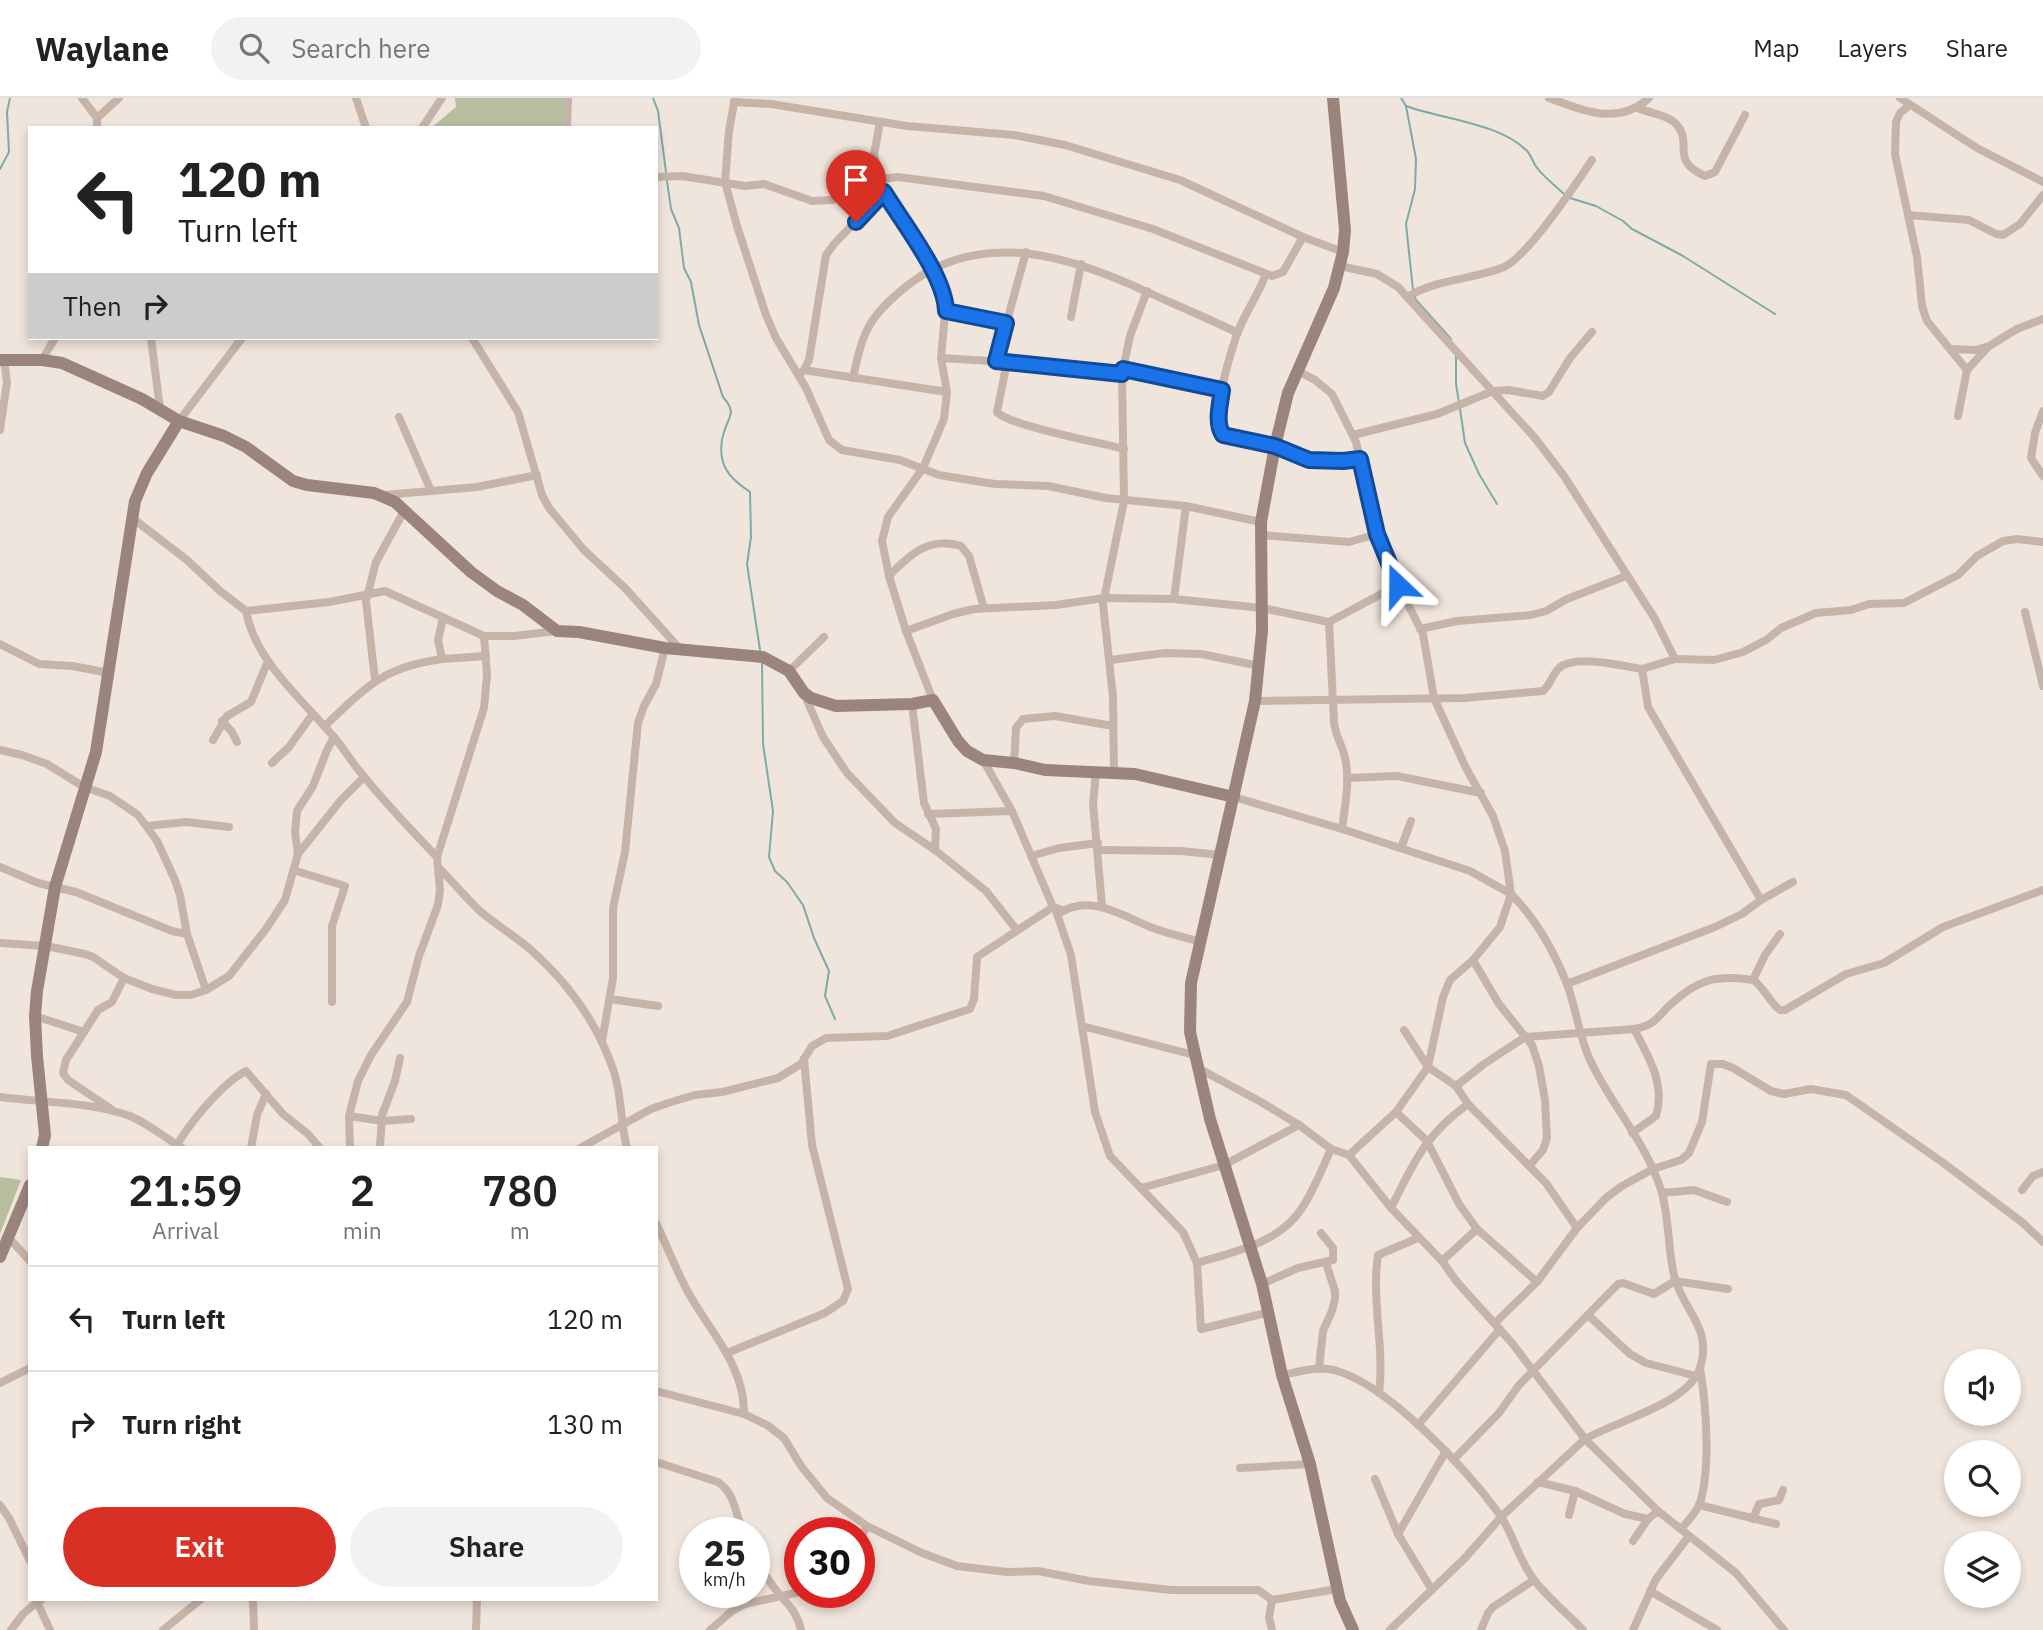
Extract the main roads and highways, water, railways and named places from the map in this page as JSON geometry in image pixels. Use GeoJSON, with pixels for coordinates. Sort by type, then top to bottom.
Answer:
{"type":"FeatureCollection","features":[{"type":"Feature","properties":{"kind":"waterway"},"geometry":{"type":"LineString","coordinates":[[0,169],[9,152],[7,112],[10,98]]}},
{"type":"Feature","properties":{"kind":"waterway"},"geometry":{"type":"LineString","coordinates":[[653,98],[658,111],[666,172]]}},
{"type":"Feature","properties":{"kind":"waterway"},"geometry":{"type":"LineString","coordinates":[[1401,98],[1406,106],[1420,111],[1502,134],[1529,153],[1535,165],[1565,195]]}},
{"type":"Feature","properties":{"kind":"waterway"},"geometry":{"type":"LineString","coordinates":[[1406,106],[1416,159],[1415,189],[1406,224],[1413,290]]}},
{"type":"Feature","properties":{"kind":"waterway"},"geometry":{"type":"LineString","coordinates":[[667,181],[671,209],[679,228],[684,268],[691,282],[699,325],[723,397],[731,411],[722,441],[723,461],[731,476],[750,492],[751,537],[747,564],[760,650]]}},
{"type":"Feature","properties":{"kind":"waterway"},"geometry":{"type":"LineString","coordinates":[[1570,198],[1596,206],[1623,221],[1632,229],[1683,256],[1775,314]]}},
{"type":"Feature","properties":{"kind":"waterway"},"geometry":{"type":"LineString","coordinates":[[1414,295],[1451,339]]}},
{"type":"Feature","properties":{"kind":"waterway"},"geometry":{"type":"LineString","coordinates":[[1456,356],[1459,403]]}},
{"type":"Feature","properties":{"kind":"waterway"},"geometry":{"type":"LineString","coordinates":[[1460,409],[1465,443],[1497,504]]}},
{"type":"Feature","properties":{"kind":"waterway"},"geometry":{"type":"LineString","coordinates":[[762,662],[763,744],[773,811],[769,857],[775,871],[787,882],[803,905],[829,971],[825,996],[835,1019]]}}]}
